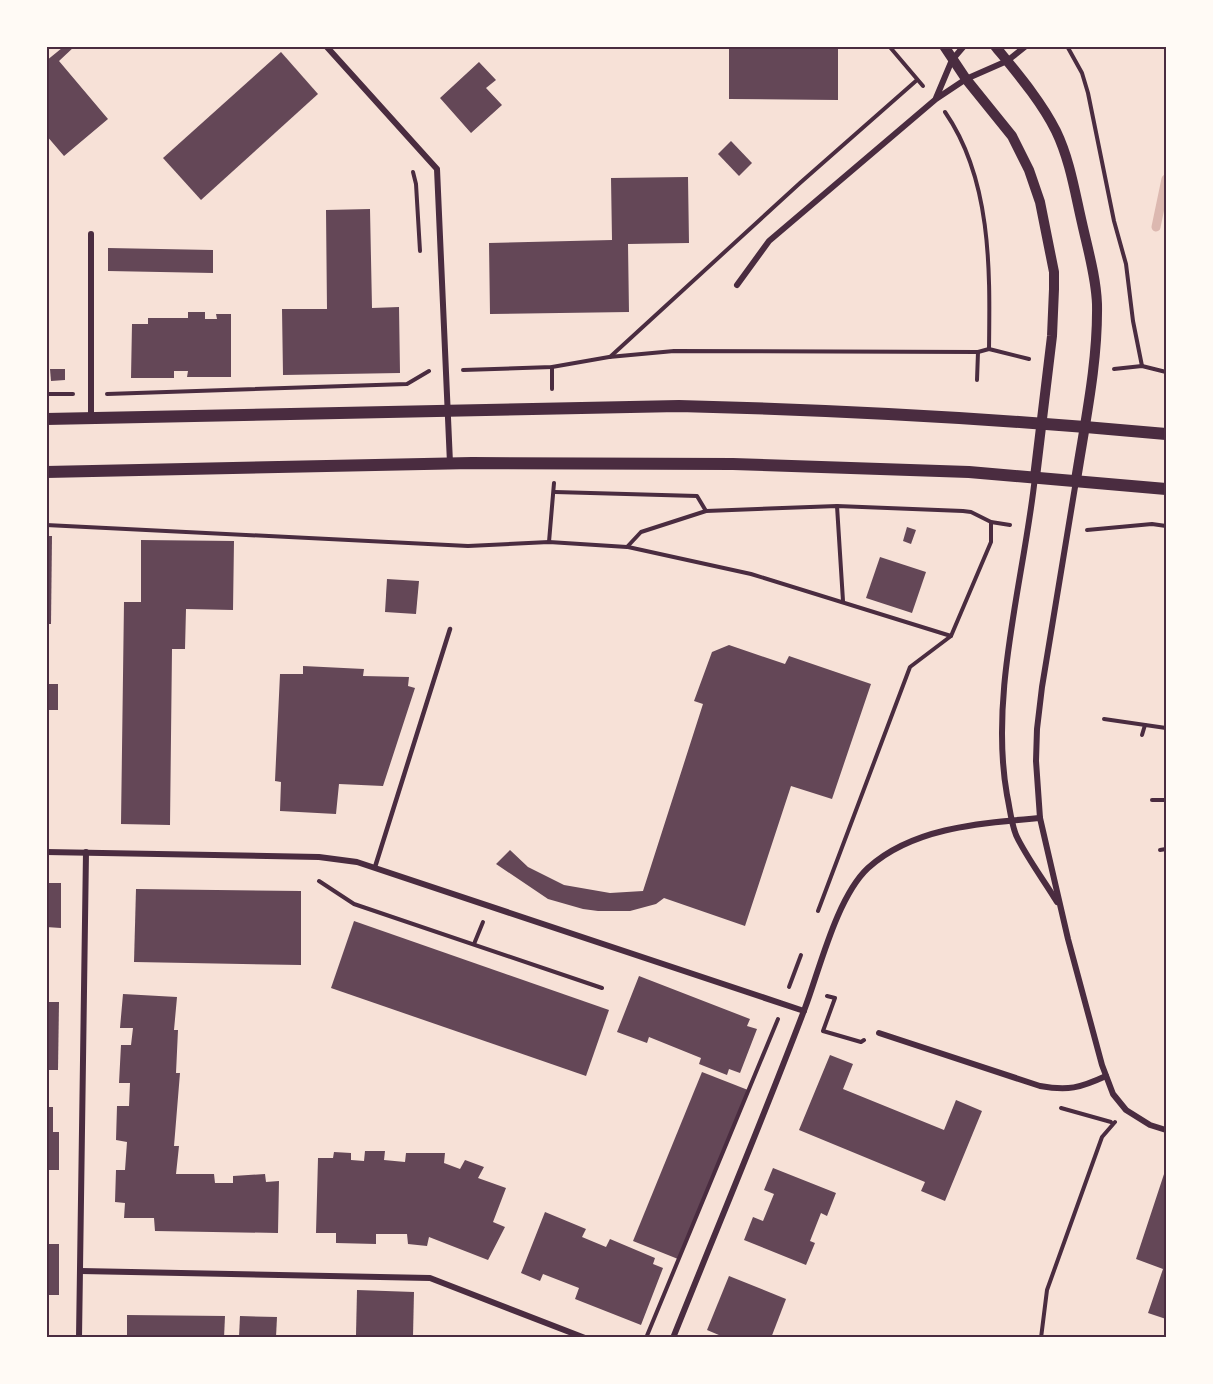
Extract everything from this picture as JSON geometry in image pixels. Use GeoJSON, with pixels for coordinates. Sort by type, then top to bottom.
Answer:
{"type":"FeatureCollection","features":[{"type":"Feature","properties":{"kind":"main road"},"geometry":{"type":"LineString","coordinates":[[46,419],[679,406],[765,408],[1041,424],[1167,434]]}},
{"type":"Feature","properties":{"kind":"main road"},"geometry":{"type":"LineString","coordinates":[[46,472],[450,463],[733,464],[937,471],[1076,480],[1167,489]]}},
{"type":"Feature","properties":{"kind":"street"},"geometry":{"type":"LineString","coordinates":[[326,46],[437,169],[450,463]]}},
{"type":"Feature","properties":{"kind":"street"},"geometry":{"type":"LineString","coordinates":[[944,46],[966,80],[1012,136],[1029,170],[1040,202],[1054,272],[1052,336],[1030,526],[1010,646],[1002,746],[1004,778],[1011,820],[1017,837],[1060,908]]}},
{"type":"Feature","properties":{"kind":"street"},"geometry":{"type":"LineString","coordinates":[[936,99],[952,60],[964,46]]}},
{"type":"Feature","properties":{"kind":"street"},"geometry":{"type":"LineString","coordinates":[[995,46],[1043,109],[1057,132],[1072,178],[1092,267],[1097,302],[1096,337],[1084,428],[1037,729],[1036,761],[1040,818],[1060,908],[1113,1094],[1126,1110],[1150,1125],[1167,1130]]}},
{"type":"Feature","properties":{"kind":"street"},"geometry":{"type":"LineString","coordinates":[[737,285],[769,241],[936,99],[966,80],[1007,61],[1026,46]]}},
{"type":"Feature","properties":{"kind":"street"},"geometry":{"type":"LineString","coordinates":[[91,234],[91,418]]}},
{"type":"Feature","properties":{"kind":"street"},"geometry":{"type":"LineString","coordinates":[[673,1338],[804,1011],[836,921],[850,891],[867,869],[886,855],[917,840],[947,830],[1040,818]]}},
{"type":"Feature","properties":{"kind":"street"},"geometry":{"type":"LineString","coordinates":[[46,852],[319,857],[357,862],[804,1011]]}},
{"type":"Feature","properties":{"kind":"street"},"geometry":{"type":"LineString","coordinates":[[79,1338],[86,852]]}},
{"type":"Feature","properties":{"kind":"street"},"geometry":{"type":"LineString","coordinates":[[879,1033],[1040,1086],[1060,1089],[1077,1088],[1106,1076]]}},
{"type":"Feature","properties":{"kind":"street"},"geometry":{"type":"LineString","coordinates":[[81,1270],[429,1278],[585,1338]]}},
{"type":"Feature","properties":{"kind":"lane"},"geometry":{"type":"LineString","coordinates":[[375,867],[450,629]]}},
{"type":"Feature","properties":{"kind":"path"},"geometry":{"type":"LineString","coordinates":[[609,357],[917,80],[889,46]]}},
{"type":"Feature","properties":{"kind":"path"},"geometry":{"type":"LineString","coordinates":[[1067,46],[1082,73],[1088,93],[1114,221],[1126,264],[1133,321],[1142,366]]}},
{"type":"Feature","properties":{"kind":"path"},"geometry":{"type":"LineString","coordinates":[[951,121],[966,147],[977,182],[984,222],[990,286],[989,349]]}},
{"type":"Feature","properties":{"kind":"path"},"geometry":{"type":"LineString","coordinates":[[410,162],[416,184],[420,254]]}},
{"type":"Feature","properties":{"kind":"path"},"geometry":{"type":"LineString","coordinates":[[472,370],[552,367],[609,357],[674,351],[978,352],[989,349],[1022,358]]}},
{"type":"Feature","properties":{"kind":"path"},"geometry":{"type":"LineString","coordinates":[[977,380],[978,352]]}},
{"type":"Feature","properties":{"kind":"path"},"geometry":{"type":"LineString","coordinates":[[1114,369],[1142,366],[1167,372]]}},
{"type":"Feature","properties":{"kind":"path"},"geometry":{"type":"LineString","coordinates":[[552,367],[553,408]]}},
{"type":"Feature","properties":{"kind":"path"},"geometry":{"type":"LineString","coordinates":[[46,394],[407,384],[426,371]]}},
{"type":"Feature","properties":{"kind":"path"},"geometry":{"type":"LineString","coordinates":[[549,542],[555,492],[697,496],[706,511]]}},
{"type":"Feature","properties":{"kind":"path"},"geometry":{"type":"LineString","coordinates":[[837,506],[843,601]]}},
{"type":"Feature","properties":{"kind":"path"},"geometry":{"type":"LineString","coordinates":[[627,547],[641,532],[706,511],[837,506],[963,511],[971,512],[991,522],[1010,525]]}},
{"type":"Feature","properties":{"kind":"path"},"geometry":{"type":"LineString","coordinates":[[814,921],[910,667],[951,636],[991,542],[991,522]]}},
{"type":"Feature","properties":{"kind":"path"},"geometry":{"type":"LineString","coordinates":[[1086,530],[1152,524],[1167,526]]}},
{"type":"Feature","properties":{"kind":"path"},"geometry":{"type":"LineString","coordinates":[[46,525],[468,546],[549,542],[627,547],[751,574],[951,636]]}},
{"type":"Feature","properties":{"kind":"path"},"geometry":{"type":"LineString","coordinates":[[1104,719],[1167,728]]}},
{"type":"Feature","properties":{"kind":"path"},"geometry":{"type":"LineString","coordinates":[[1142,735],[1145,725]]}},
{"type":"Feature","properties":{"kind":"path"},"geometry":{"type":"LineString","coordinates":[[1152,800],[1167,800]]}},
{"type":"Feature","properties":{"kind":"path"},"geometry":{"type":"LineString","coordinates":[[1160,850],[1167,849]]}},
{"type":"Feature","properties":{"kind":"path"},"geometry":{"type":"LineString","coordinates":[[319,881],[354,904],[602,988]]}},
{"type":"Feature","properties":{"kind":"path"},"geometry":{"type":"LineString","coordinates":[[474,944],[485,919]]}},
{"type":"Feature","properties":{"kind":"path"},"geometry":{"type":"LineString","coordinates":[[790,982],[802,953]]}},
{"type":"Feature","properties":{"kind":"path"},"geometry":{"type":"LineString","coordinates":[[835,998],[823,1031],[861,1042],[879,1033]]}},
{"type":"Feature","properties":{"kind":"path"},"geometry":{"type":"LineString","coordinates":[[646,1338],[777,1022]]}},
{"type":"Feature","properties":{"kind":"path"},"geometry":{"type":"LineString","coordinates":[[1041,1338],[1047,1290],[1102,1137],[1126,1110]]}},
{"type":"Feature","properties":{"kind":"building"},"geometry":{"type":"Polygon","coordinates":[[[61,46],[75,46],[59,61],[108,119],[64,156],[46,135],[46,61],[62,48],[61,46]]]}},
{"type":"Feature","properties":{"kind":"building"},"geometry":{"type":"Polygon","coordinates":[[[729,46],[838,46],[838,100],[729,99],[729,46]]]}},
{"type":"Feature","properties":{"kind":"building"},"geometry":{"type":"Polygon","coordinates":[[[281,52],[318,94],[201,200],[163,158],[281,52]]]}},
{"type":"Feature","properties":{"kind":"building"},"geometry":{"type":"Polygon","coordinates":[[[479,62],[496,80],[486,88],[502,105],[471,133],[440,98],[479,62]]]}},
{"type":"Feature","properties":{"kind":"building"},"geometry":{"type":"Polygon","coordinates":[[[731,141],[752,163],[739,176],[718,154],[731,141]]]}},
{"type":"Feature","properties":{"kind":"building"},"geometry":{"type":"Polygon","coordinates":[[[688,177],[689,243],[628,244],[629,312],[490,314],[489,243],[612,240],[611,178],[688,177]]]}},
{"type":"Feature","properties":{"kind":"building"},"geometry":{"type":"Polygon","coordinates":[[[370,209],[372,308],[399,307],[400,373],[283,375],[282,309],[327,309],[326,210],[370,209]]]}},
{"type":"Feature","properties":{"kind":"building"},"geometry":{"type":"Polygon","coordinates":[[[108,248],[213,250],[213,273],[108,271],[108,248]]]}},
{"type":"Feature","properties":{"kind":"building"},"geometry":{"type":"Polygon","coordinates":[[[188,312],[205,312],[205,319],[217,319],[216,314],[231,314],[231,377],[187,377],[188,371],[174,371],[174,378],[131,378],[132,324],[148,324],[148,318],[188,318],[188,312]]]}},
{"type":"Feature","properties":{"kind":"building"},"geometry":{"type":"Polygon","coordinates":[[[50,369],[65,369],[65,380],[51,381],[50,369]]]}},
{"type":"Feature","properties":{"kind":"building"},"geometry":{"type":"Polygon","coordinates":[[[907,527],[916,530],[911,544],[903,541],[907,527]]]}},
{"type":"Feature","properties":{"kind":"building"},"geometry":{"type":"Polygon","coordinates":[[[46,536],[52,536],[51,624],[46,624],[46,536]]]}},
{"type":"Feature","properties":{"kind":"building"},"geometry":{"type":"Polygon","coordinates":[[[141,540],[234,541],[233,610],[186,609],[185,649],[172,649],[170,825],[121,824],[124,602],[141,602],[141,540]]]}},
{"type":"Feature","properties":{"kind":"building"},"geometry":{"type":"Polygon","coordinates":[[[880,557],[926,572],[912,613],[866,598],[880,557]]]}},
{"type":"Feature","properties":{"kind":"building"},"geometry":{"type":"Polygon","coordinates":[[[387,579],[419,581],[416,614],[385,612],[387,579]]]}},
{"type":"Feature","properties":{"kind":"building"},"geometry":{"type":"Polygon","coordinates":[[[729,645],[785,664],[789,656],[871,684],[832,799],[791,786],[745,926],[664,898],[656,904],[630,911],[583,909],[548,899],[496,864],[510,850],[528,867],[564,885],[610,893],[643,891],[703,704],[694,701],[712,652],[729,645]]]}},
{"type":"Feature","properties":{"kind":"building"},"geometry":{"type":"Polygon","coordinates":[[[303,666],[364,669],[363,676],[409,677],[408,686],[415,688],[383,786],[339,784],[336,814],[280,811],[281,782],[275,781],[280,674],[303,674],[303,666]]]}},
{"type":"Feature","properties":{"kind":"building"},"geometry":{"type":"Polygon","coordinates":[[[46,684],[58,684],[58,710],[46,710],[46,684]]]}},
{"type":"Feature","properties":{"kind":"building"},"geometry":{"type":"Polygon","coordinates":[[[46,883],[61,883],[61,928],[46,927],[46,883]]]}},
{"type":"Feature","properties":{"kind":"building"},"geometry":{"type":"Polygon","coordinates":[[[136,889],[301,891],[301,965],[134,962],[136,889]]]}},
{"type":"Feature","properties":{"kind":"building"},"geometry":{"type":"Polygon","coordinates":[[[354,921],[609,1010],[586,1076],[331,988],[354,921]]]}},
{"type":"Feature","properties":{"kind":"building"},"geometry":{"type":"Polygon","coordinates":[[[639,976],[750,1019],[747,1026],[757,1029],[740,1073],[729,1069],[727,1075],[699,1064],[701,1058],[649,1037],[647,1043],[617,1032],[639,976]]]}},
{"type":"Feature","properties":{"kind":"building"},"geometry":{"type":"Polygon","coordinates":[[[123,994],[177,997],[174,1030],[178,1030],[176,1073],[180,1073],[174,1146],[179,1146],[176,1174],[214,1174],[215,1183],[233,1183],[233,1176],[265,1174],[266,1182],[279,1181],[278,1233],[155,1231],[154,1218],[124,1218],[125,1203],[115,1202],[116,1170],[125,1170],[127,1142],[116,1140],[117,1106],[129,1106],[130,1083],[119,1083],[121,1045],[131,1045],[133,1028],[120,1028],[123,994]]]}},
{"type":"Feature","properties":{"kind":"building"},"geometry":{"type":"Polygon","coordinates":[[[46,1002],[59,1002],[58,1070],[46,1070],[46,1002]]]}},
{"type":"Feature","properties":{"kind":"building"},"geometry":{"type":"Polygon","coordinates":[[[830,1055],[853,1064],[843,1089],[944,1130],[956,1100],[982,1111],[945,1201],[921,1191],[925,1182],[799,1130],[830,1055]]]}},
{"type":"Feature","properties":{"kind":"building"},"geometry":{"type":"Polygon","coordinates":[[[702,1072],[748,1090],[678,1259],[633,1241],[702,1072]]]}},
{"type":"Feature","properties":{"kind":"building"},"geometry":{"type":"Polygon","coordinates":[[[46,1107],[53,1107],[53,1132],[59,1132],[59,1170],[46,1170],[46,1107]]]}},
{"type":"Feature","properties":{"kind":"building"},"geometry":{"type":"Polygon","coordinates":[[[365,1151],[385,1151],[384,1160],[405,1162],[406,1153],[445,1153],[444,1163],[460,1169],[465,1160],[484,1167],[478,1178],[506,1188],[493,1222],[505,1227],[488,1260],[429,1237],[427,1246],[408,1244],[407,1234],[376,1234],[376,1244],[336,1243],[336,1233],[316,1233],[318,1158],[333,1158],[334,1152],[351,1153],[351,1160],[364,1161],[365,1151]]]}},
{"type":"Feature","properties":{"kind":"building"},"geometry":{"type":"Polygon","coordinates":[[[773,1168],[836,1193],[827,1216],[821,1213],[810,1241],[815,1243],[806,1265],[744,1240],[753,1217],[763,1221],[774,1194],[764,1190],[773,1168]]]}},
{"type":"Feature","properties":{"kind":"building"},"geometry":{"type":"Polygon","coordinates":[[[1166,1168],[1166,1319],[1148,1313],[1163,1269],[1136,1259],[1166,1168]]]}},
{"type":"Feature","properties":{"kind":"building"},"geometry":{"type":"Polygon","coordinates":[[[545,1212],[586,1229],[582,1237],[606,1247],[610,1239],[655,1258],[653,1264],[663,1268],[641,1325],[575,1299],[579,1288],[543,1274],[540,1281],[521,1273],[545,1212]]]}},
{"type":"Feature","properties":{"kind":"building"},"geometry":{"type":"Polygon","coordinates":[[[46,1244],[59,1244],[59,1295],[46,1295],[46,1244]]]}},
{"type":"Feature","properties":{"kind":"building"},"geometry":{"type":"Polygon","coordinates":[[[729,1276],[786,1299],[771,1338],[726,1338],[707,1330],[729,1276]]]}},
{"type":"Feature","properties":{"kind":"building"},"geometry":{"type":"Polygon","coordinates":[[[357,1290],[414,1292],[413,1336],[373,1338],[356,1335],[357,1290]]]}},
{"type":"Feature","properties":{"kind":"building"},"geometry":{"type":"Polygon","coordinates":[[[127,1315],[225,1316],[224,1338],[127,1338],[127,1315]]]}},
{"type":"Feature","properties":{"kind":"building"},"geometry":{"type":"Polygon","coordinates":[[[240,1316],[277,1317],[276,1337],[239,1337],[240,1316]]]}},
{"type":"Feature","properties":{"kind":"waterway"},"geometry":{"type":"LineString","coordinates":[[1156,227],[1166,179]]}}]}
